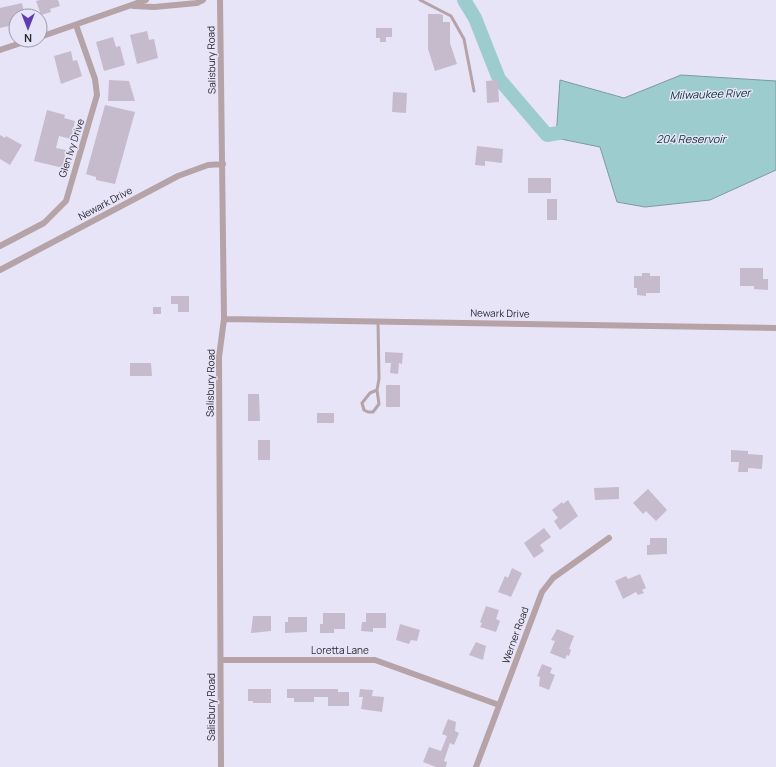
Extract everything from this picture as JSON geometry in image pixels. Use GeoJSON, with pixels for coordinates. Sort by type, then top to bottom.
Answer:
{"type":"FeatureCollection","features":[{"type":"Feature","properties":{"kind":"street"},"geometry":{"type":"LineString","coordinates":[[48,34],[131,3],[146,0]]}},
{"type":"Feature","properties":{"kind":"street"},"geometry":{"type":"LineString","coordinates":[[131,3],[154,8],[197,3],[203,0]]}},
{"type":"Feature","properties":{"kind":"street","name":"Salisbury Road"},"geometry":{"type":"LineString","coordinates":[[220,0],[224,319],[219,357],[221,767]]}},
{"type":"Feature","properties":{"kind":"street","name":"Glen Ivy Drive"},"geometry":{"type":"LineString","coordinates":[[0,246],[44,224],[66,201],[97,95],[95,78],[76,25]]}},
{"type":"Feature","properties":{"kind":"street","name":"Newark Drive"},"geometry":{"type":"LineString","coordinates":[[0,270],[178,176],[208,165],[223,164]]}},
{"type":"Feature","properties":{"kind":"street","name":"Newark Drive"},"geometry":{"type":"LineString","coordinates":[[224,319],[776,328]]}},
{"type":"Feature","properties":{"kind":"street","name":"Werner Road"},"geometry":{"type":"LineString","coordinates":[[476,767],[542,592],[553,578],[609,538]]}},
{"type":"Feature","properties":{"kind":"street","name":"Loretta Lane"},"geometry":{"type":"LineString","coordinates":[[221,660],[375,660],[500,705]]}},
{"type":"Feature","properties":{"kind":"lane"},"geometry":{"type":"LineString","coordinates":[[420,0],[451,16],[464,39],[474,91]]}},
{"type":"Feature","properties":{"kind":"lane"},"geometry":{"type":"LineString","coordinates":[[377,390],[370,393],[362,403],[364,410],[373,412],[379,404],[377,390],[379,379],[378,322]]}},
{"type":"Feature","properties":{"kind":"water","name":"204 Reservoir"},"geometry":{"type":"Polygon","coordinates":[[[681,75],[776,81],[776,170],[710,200],[645,207],[617,202],[600,147],[556,138],[560,80],[624,98],[681,75]]]}},
{"type":"Feature","properties":{"kind":"building"},"geometry":{"type":"Polygon","coordinates":[[[58,0],[60,6],[50,9],[51,12],[48,13],[48,8],[38,8],[36,1],[58,0]]]}},
{"type":"Feature","properties":{"kind":"building"},"geometry":{"type":"Polygon","coordinates":[[[22,3],[23,8],[8,8],[8,26],[0,28],[0,8],[22,3]]]}},
{"type":"Feature","properties":{"kind":"building"},"geometry":{"type":"Polygon","coordinates":[[[428,14],[443,15],[443,22],[450,22],[450,43],[457,64],[435,71],[428,49],[428,14]]]}},
{"type":"Feature","properties":{"kind":"building"},"geometry":{"type":"Polygon","coordinates":[[[376,28],[392,28],[392,37],[386,37],[386,42],[380,42],[380,38],[376,38],[376,28]]]}},
{"type":"Feature","properties":{"kind":"building"},"geometry":{"type":"Polygon","coordinates":[[[147,31],[149,40],[154,39],[158,58],[137,64],[130,35],[147,31]]]}},
{"type":"Feature","properties":{"kind":"building"},"geometry":{"type":"Polygon","coordinates":[[[113,37],[116,47],[120,46],[125,65],[104,71],[96,42],[113,37]]]}},
{"type":"Feature","properties":{"kind":"building"},"geometry":{"type":"Polygon","coordinates":[[[71,51],[73,61],[77,60],[82,76],[61,84],[54,56],[71,51]]]}},
{"type":"Feature","properties":{"kind":"building"},"geometry":{"type":"Polygon","coordinates":[[[109,80],[129,81],[135,101],[108,101],[109,80]]]}},
{"type":"Feature","properties":{"kind":"building"},"geometry":{"type":"Polygon","coordinates":[[[498,80],[499,102],[487,103],[486,81],[498,80]]]}},
{"type":"Feature","properties":{"kind":"building"},"geometry":{"type":"Polygon","coordinates":[[[393,92],[407,93],[406,113],[392,112],[393,92]]]}},
{"type":"Feature","properties":{"kind":"building"},"geometry":{"type":"Polygon","coordinates":[[[105,105],[135,112],[115,184],[96,180],[96,177],[86,174],[105,105]]]}},
{"type":"Feature","properties":{"kind":"building"},"geometry":{"type":"Polygon","coordinates":[[[47,110],[65,115],[64,118],[75,121],[71,139],[59,136],[56,148],[66,150],[63,168],[34,161],[47,110]]]}},
{"type":"Feature","properties":{"kind":"building"},"geometry":{"type":"Polygon","coordinates":[[[0,135],[5,138],[6,136],[22,145],[10,165],[0,159],[0,135]]]}},
{"type":"Feature","properties":{"kind":"building"},"geometry":{"type":"Polygon","coordinates":[[[477,146],[503,149],[502,163],[485,161],[485,166],[475,165],[477,146]]]}},
{"type":"Feature","properties":{"kind":"building"},"geometry":{"type":"Polygon","coordinates":[[[528,178],[551,178],[551,193],[528,193],[528,178]]]}},
{"type":"Feature","properties":{"kind":"building"},"geometry":{"type":"Polygon","coordinates":[[[547,199],[557,199],[557,220],[547,220],[547,199]]]}},
{"type":"Feature","properties":{"kind":"building"},"geometry":{"type":"Polygon","coordinates":[[[740,268],[763,268],[763,279],[768,279],[768,290],[754,289],[754,286],[740,286],[740,268]]]}},
{"type":"Feature","properties":{"kind":"building"},"geometry":{"type":"Polygon","coordinates":[[[642,273],[650,273],[650,276],[660,276],[660,293],[646,293],[646,296],[637,295],[637,288],[634,288],[634,276],[642,276],[642,273]]]}},
{"type":"Feature","properties":{"kind":"building"},"geometry":{"type":"Polygon","coordinates":[[[171,296],[189,296],[189,312],[178,312],[178,304],[171,304],[171,296]]]}},
{"type":"Feature","properties":{"kind":"building"},"geometry":{"type":"Polygon","coordinates":[[[153,307],[161,307],[161,314],[153,314],[153,307]]]}},
{"type":"Feature","properties":{"kind":"building"},"geometry":{"type":"Polygon","coordinates":[[[385,352],[403,353],[402,364],[399,363],[398,374],[390,373],[391,363],[385,363],[385,352]]]}},
{"type":"Feature","properties":{"kind":"building"},"geometry":{"type":"Polygon","coordinates":[[[130,363],[151,363],[152,376],[130,376],[130,363]]]}},
{"type":"Feature","properties":{"kind":"building"},"geometry":{"type":"Polygon","coordinates":[[[386,385],[400,385],[400,407],[386,407],[386,385]]]}},
{"type":"Feature","properties":{"kind":"building"},"geometry":{"type":"Polygon","coordinates":[[[248,394],[259,394],[260,421],[248,421],[248,394]]]}},
{"type":"Feature","properties":{"kind":"building"},"geometry":{"type":"Polygon","coordinates":[[[317,413],[334,413],[334,423],[317,423],[317,413]]]}},
{"type":"Feature","properties":{"kind":"building"},"geometry":{"type":"Polygon","coordinates":[[[258,440],[270,440],[270,460],[258,460],[258,440]]]}},
{"type":"Feature","properties":{"kind":"building"},"geometry":{"type":"Polygon","coordinates":[[[731,450],[748,451],[748,454],[763,455],[762,469],[748,468],[748,472],[738,472],[739,462],[731,462],[731,450]]]}},
{"type":"Feature","properties":{"kind":"building"},"geometry":{"type":"Polygon","coordinates":[[[619,487],[619,499],[595,500],[594,488],[619,487]]]}},
{"type":"Feature","properties":{"kind":"building"},"geometry":{"type":"Polygon","coordinates":[[[648,489],[667,510],[656,521],[646,511],[643,514],[633,503],[648,489]]]}},
{"type":"Feature","properties":{"kind":"building"},"geometry":{"type":"Polygon","coordinates":[[[568,500],[578,516],[560,530],[554,521],[558,518],[552,510],[562,502],[563,504],[568,500]]]}},
{"type":"Feature","properties":{"kind":"building"},"geometry":{"type":"Polygon","coordinates":[[[544,528],[551,537],[540,545],[544,551],[534,558],[524,543],[544,528]]]}},
{"type":"Feature","properties":{"kind":"building"},"geometry":{"type":"Polygon","coordinates":[[[650,538],[667,538],[667,554],[647,555],[647,545],[650,545],[650,538]]]}},
{"type":"Feature","properties":{"kind":"building"},"geometry":{"type":"Polygon","coordinates":[[[512,568],[522,573],[511,597],[498,592],[505,576],[508,578],[512,568]]]}},
{"type":"Feature","properties":{"kind":"building"},"geometry":{"type":"Polygon","coordinates":[[[640,574],[646,588],[642,590],[644,593],[638,595],[636,592],[623,599],[615,581],[626,576],[628,579],[640,574]]]}},
{"type":"Feature","properties":{"kind":"building"},"geometry":{"type":"Polygon","coordinates":[[[486,606],[499,610],[496,619],[500,621],[496,632],[480,627],[482,623],[480,622],[486,606]]]}},
{"type":"Feature","properties":{"kind":"building"},"geometry":{"type":"Polygon","coordinates":[[[323,613],[345,613],[345,629],[334,629],[334,633],[320,633],[320,624],[323,624],[323,613]]]}},
{"type":"Feature","properties":{"kind":"building"},"geometry":{"type":"Polygon","coordinates":[[[366,613],[386,613],[386,628],[373,628],[373,632],[361,631],[362,622],[366,622],[366,613]]]}},
{"type":"Feature","properties":{"kind":"building"},"geometry":{"type":"Polygon","coordinates":[[[253,616],[271,616],[271,631],[251,633],[253,616]]]}},
{"type":"Feature","properties":{"kind":"building"},"geometry":{"type":"Polygon","coordinates":[[[288,617],[307,617],[307,632],[285,633],[285,622],[288,622],[288,617]]]}},
{"type":"Feature","properties":{"kind":"building"},"geometry":{"type":"Polygon","coordinates":[[[400,624],[420,630],[417,641],[411,640],[409,644],[396,640],[400,624]]]}},
{"type":"Feature","properties":{"kind":"building"},"geometry":{"type":"Polygon","coordinates":[[[557,629],[574,636],[569,649],[571,650],[569,656],[567,655],[565,659],[550,653],[555,641],[551,640],[557,629]]]}},
{"type":"Feature","properties":{"kind":"building"},"geometry":{"type":"Polygon","coordinates":[[[476,642],[486,646],[483,660],[469,655],[476,642]]]}},
{"type":"Feature","properties":{"kind":"building"},"geometry":{"type":"Polygon","coordinates":[[[542,664],[552,668],[550,673],[555,675],[549,690],[539,686],[540,677],[537,676],[542,664]]]}},
{"type":"Feature","properties":{"kind":"building"},"geometry":{"type":"Polygon","coordinates":[[[248,689],[271,689],[271,703],[253,703],[253,701],[248,701],[248,689]]]}},
{"type":"Feature","properties":{"kind":"building"},"geometry":{"type":"Polygon","coordinates":[[[287,689],[338,689],[338,692],[349,692],[349,706],[328,706],[328,697],[314,697],[314,702],[294,702],[294,698],[287,698],[287,689]]]}},
{"type":"Feature","properties":{"kind":"building"},"geometry":{"type":"Polygon","coordinates":[[[360,689],[373,690],[372,696],[384,697],[382,712],[361,709],[363,697],[359,697],[360,689]]]}},
{"type":"Feature","properties":{"kind":"building"},"geometry":{"type":"Polygon","coordinates":[[[448,719],[456,722],[455,731],[459,733],[454,745],[450,743],[444,761],[447,762],[446,767],[436,767],[423,762],[429,747],[441,751],[447,736],[442,734],[448,719]]]}},
{"type":"Feature","properties":{"kind":"waterway","name":"Milwaukee River"},"geometry":{"type":"LineString","coordinates":[[464,0],[475,18],[499,79],[547,135],[575,130]]}}]}
